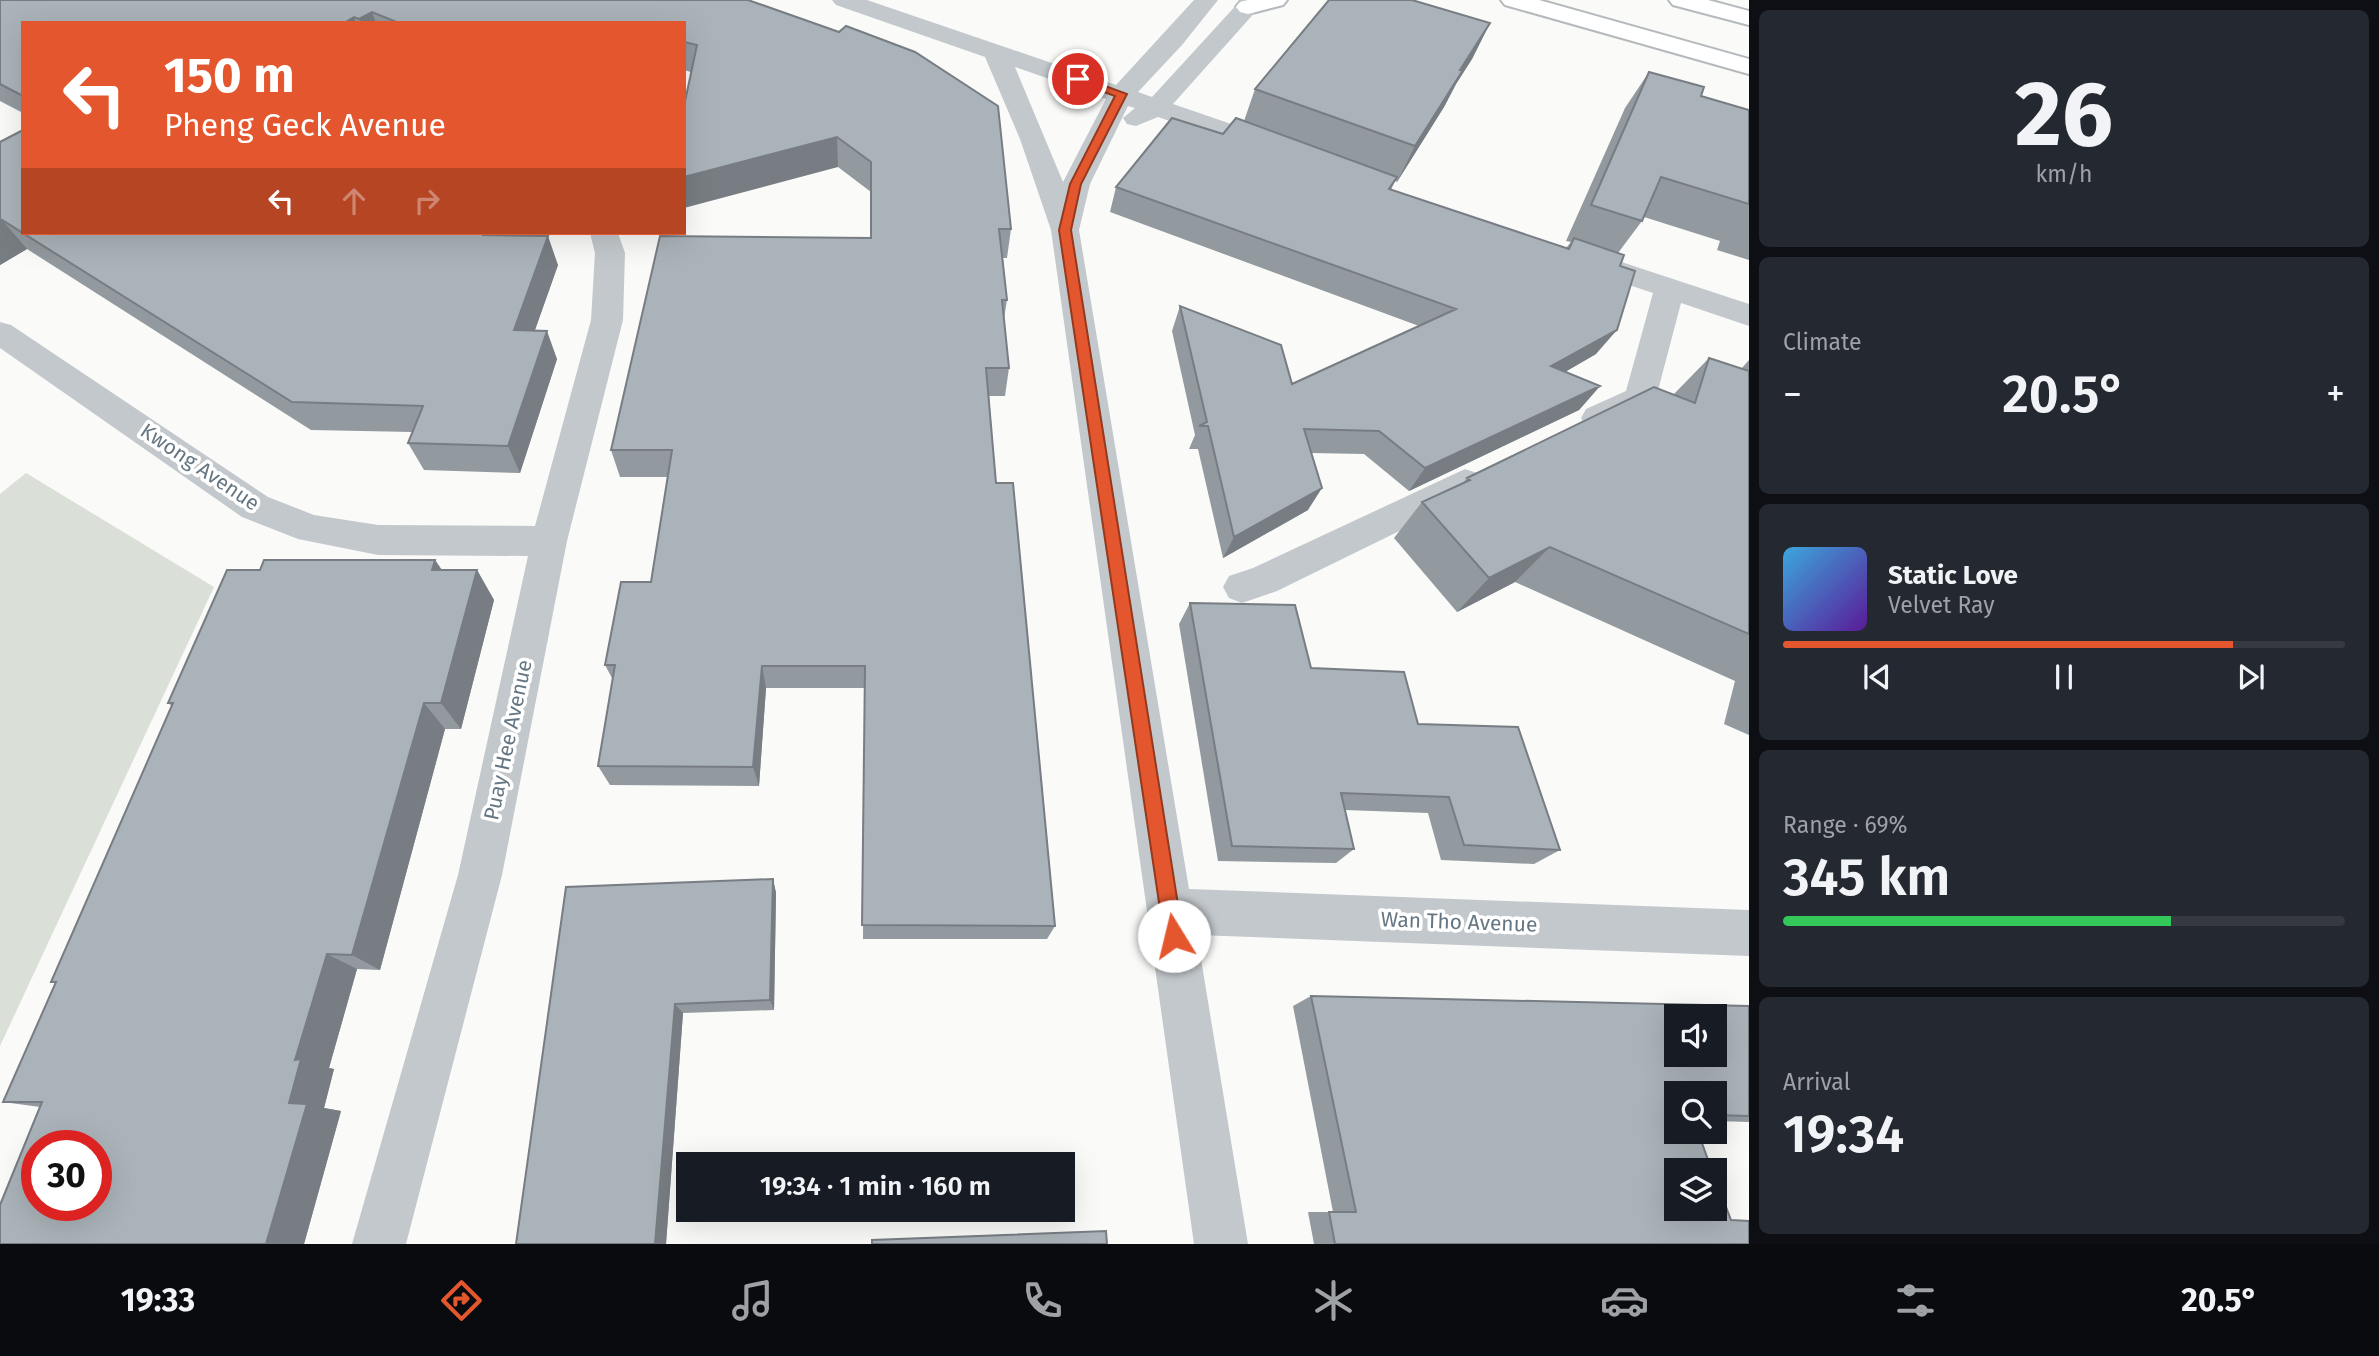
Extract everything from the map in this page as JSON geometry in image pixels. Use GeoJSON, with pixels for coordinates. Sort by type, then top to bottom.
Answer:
{"type":"FeatureCollection","features":[{"type":"Feature","properties":{"kind":"main road"},"geometry":{"type":"LineString","coordinates":[[1251,4],[1275,0]]}},
{"type":"Feature","properties":{"kind":"main road"},"geometry":{"type":"LineString","coordinates":[[1513,0],[1749,67]]}},
{"type":"Feature","properties":{"kind":"main road"},"geometry":{"type":"LineString","coordinates":[[1681,0],[1749,18]]}},
{"type":"Feature","properties":{"kind":"street"},"geometry":{"type":"LineString","coordinates":[[844,0],[1302,158]]}},
{"type":"Feature","properties":{"kind":"street"},"geometry":{"type":"LineString","coordinates":[[1065,230],[1076,184],[1121,94],[1173,40],[1206,0]]}},
{"type":"Feature","properties":{"kind":"street"},"geometry":{"type":"LineString","coordinates":[[1099,136],[1157,107],[1251,4]]}},
{"type":"Feature","properties":{"kind":"street"},"geometry":{"type":"LineString","coordinates":[[994,50],[1024,110],[1043,158],[1065,230],[1221,1244]]}},
{"type":"Feature","properties":{"kind":"street","name":"Puay Hee Avenue"},"geometry":{"type":"LineString","coordinates":[[379,1244],[480,875],[549,541],[607,320],[610,253],[605,235]]}},
{"type":"Feature","properties":{"kind":"street"},"geometry":{"type":"LineString","coordinates":[[1554,250],[1749,315]]}},
{"type":"Feature","properties":{"kind":"street"},"geometry":{"type":"LineString","coordinates":[[1564,435],[1640,398],[1670,289]]}},
{"type":"Feature","properties":{"kind":"street","name":"Kwong Avenue"},"geometry":{"type":"LineString","coordinates":[[0,333],[255,507],[278,516],[311,528],[378,540],[549,541]]}},
{"type":"Feature","properties":{"kind":"street"},"geometry":{"type":"LineString","coordinates":[[1242,587],[1264,580],[1490,471]]}},
{"type":"Feature","properties":{"kind":"street","name":"Wan Tho Avenue"},"geometry":{"type":"LineString","coordinates":[[1170,911],[1749,933]]}},
{"type":"Feature","properties":{"kind":"shaded area"},"geometry":{"type":"Polygon","coordinates":[[[26,473],[214,587],[0,1046],[0,494],[26,473]]]}},
{"type":"Feature","properties":{"kind":"building"},"geometry":{"type":"Polygon","coordinates":[[[0,0],[748,0],[839,32],[846,26],[915,52],[998,106],[1011,229],[999,229],[1007,300],[1002,300],[1009,368],[986,368],[996,483],[1013,483],[1055,926],[862,925],[865,666],[762,666],[753,767],[598,766],[615,665],[605,665],[621,582],[651,582],[672,450],[611,450],[660,236],[871,238],[871,162],[837,137],[686,176],[686,97],[697,45],[686,42],[686,21],[394,21],[372,12],[359,19],[354,17],[347,21],[21,21],[21,95],[0,84],[0,0]]]}},
{"type":"Feature","properties":{"kind":"building"},"geometry":{"type":"Polygon","coordinates":[[[1329,0],[1412,0],[1490,23],[1415,146],[1255,89],[1329,0]]]}},
{"type":"Feature","properties":{"kind":"building"},"geometry":{"type":"Polygon","coordinates":[[[1649,72],[1704,87],[1701,96],[1749,110],[1749,204],[1661,177],[1642,221],[1591,205],[1649,72]]]}},
{"type":"Feature","properties":{"kind":"building"},"geometry":{"type":"Polygon","coordinates":[[[1172,118],[1223,134],[1236,118],[1397,177],[1389,189],[1569,249],[1574,238],[1624,255],[1620,266],[1635,271],[1617,330],[1551,366],[1600,386],[1425,468],[1379,431],[1304,429],[1322,488],[1234,537],[1208,426],[1199,426],[1207,422],[1180,306],[1281,345],[1292,384],[1456,309],[1116,187],[1172,118]]]}},
{"type":"Feature","properties":{"kind":"building"},"geometry":{"type":"Polygon","coordinates":[[[21,131],[21,232],[0,221],[0,142],[21,131]]]}},
{"type":"Feature","properties":{"kind":"building"},"geometry":{"type":"Polygon","coordinates":[[[26,235],[548,236],[514,330],[547,331],[508,446],[408,443],[423,406],[292,402],[26,235]]]}},
{"type":"Feature","properties":{"kind":"building"},"geometry":{"type":"Polygon","coordinates":[[[1709,358],[1749,371],[1749,634],[1550,547],[1489,578],[1422,502],[1654,387],[1695,403],[1709,358]]]}},
{"type":"Feature","properties":{"kind":"building"},"geometry":{"type":"Polygon","coordinates":[[[264,560],[435,560],[432,570],[477,570],[441,703],[424,703],[352,955],[327,954],[295,1060],[301,1059],[289,1103],[307,1104],[266,1244],[0,1244],[0,1205],[21,1154],[21,1221],[112,1221],[112,1130],[31,1130],[42,1102],[3,1102],[56,982],[51,982],[173,703],[168,703],[227,570],[260,570],[264,560]]]}},
{"type":"Feature","properties":{"kind":"building"},"geometry":{"type":"Polygon","coordinates":[[[1190,603],[1295,605],[1311,668],[1404,672],[1418,724],[1518,727],[1560,850],[1464,845],[1449,797],[1341,793],[1354,849],[1232,846],[1190,603]]]}},
{"type":"Feature","properties":{"kind":"building"},"geometry":{"type":"Polygon","coordinates":[[[773,879],[770,1000],[675,1004],[655,1244],[516,1244],[566,887],[773,879]]]}},
{"type":"Feature","properties":{"kind":"building"},"geometry":{"type":"Polygon","coordinates":[[[1311,996],[1664,1004],[1664,1067],[1727,1067],[1727,1005],[1749,1006],[1749,1116],[1727,1115],[1727,1081],[1664,1081],[1664,1144],[1702,1144],[1707,1158],[1664,1158],[1664,1221],[1727,1221],[1727,1210],[1731,1220],[1749,1221],[1749,1244],[1335,1244],[1329,1212],[1356,1212],[1311,996]]]}},
{"type":"Feature","properties":{"kind":"building"},"geometry":{"type":"Polygon","coordinates":[[[1106,1231],[1107,1244],[872,1244],[872,1240],[1106,1231]]]}},
{"type":"Feature","properties":{"kind":"route"},"geometry":{"type":"LineString","coordinates":[[1078,79],[1121,94],[1076,184],[1065,230],[1174,936]]}}]}
